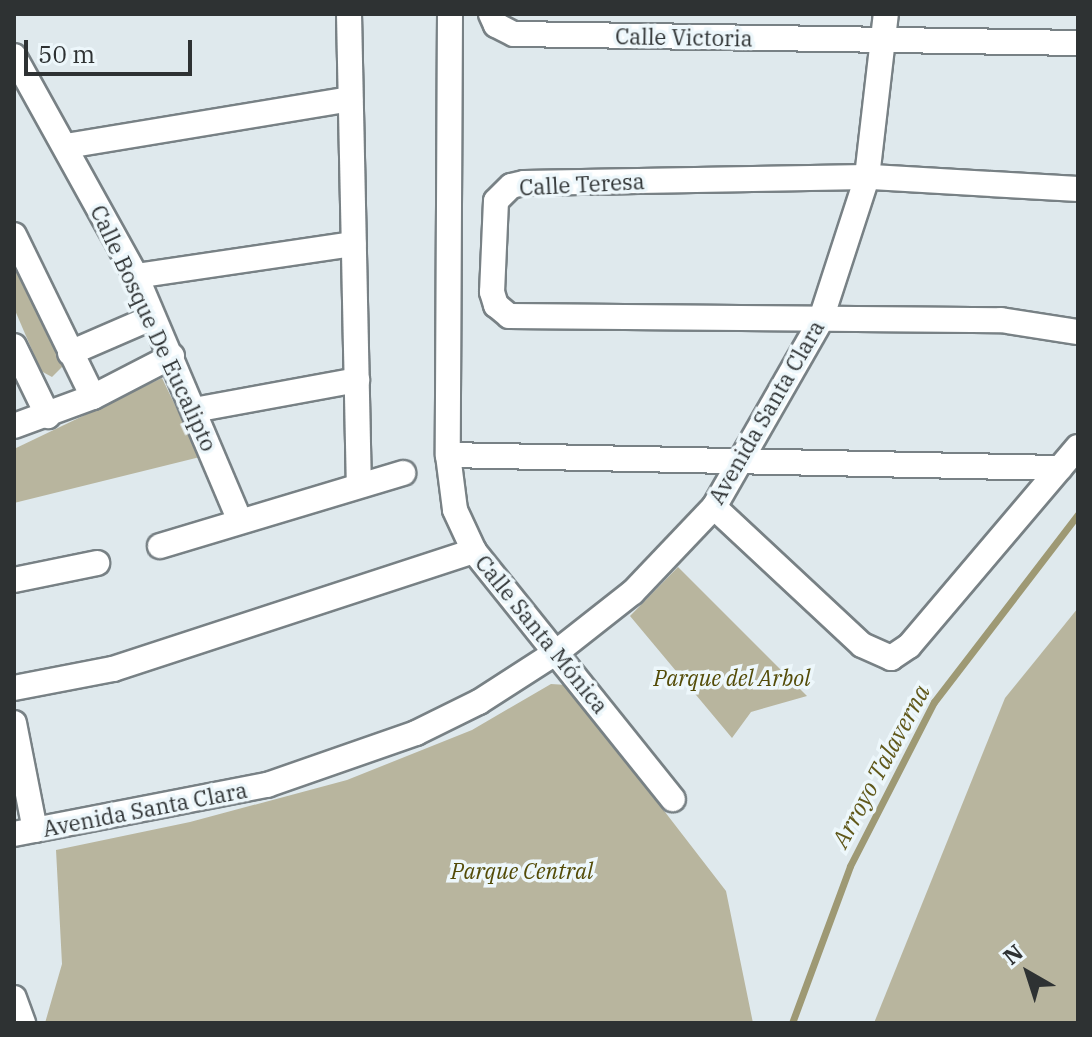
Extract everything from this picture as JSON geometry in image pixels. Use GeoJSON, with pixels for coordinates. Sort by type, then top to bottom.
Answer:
{"type":"FeatureCollection","features":[{"type":"Feature","properties":{"kind":"street"},"geometry":{"type":"LineString","coordinates":[[349,14],[359,484]]}},
{"type":"Feature","properties":{"kind":"street","name":"Calle Santa Mónica"},"geometry":{"type":"LineString","coordinates":[[450,14],[448,455],[455,510],[474,551],[558,651],[673,799]]}},
{"type":"Feature","properties":{"kind":"street","name":"Calle Victoria"},"geometry":{"type":"LineString","coordinates":[[491,14],[496,25],[514,34],[1078,43]]}},
{"type":"Feature","properties":{"kind":"street","name":"Avenida Santa Clara"},"geometry":{"type":"LineString","coordinates":[[25,832],[191,804],[267,785],[416,733],[479,702],[558,651],[633,592],[714,507],[820,322],[867,177],[886,41],[886,14]]}},
{"type":"Feature","properties":{"kind":"street","name":"Calle Bosque De Eucalipto"},"geometry":{"type":"LineString","coordinates":[[14,56],[67,146],[136,276],[240,521]]}},
{"type":"Feature","properties":{"kind":"street"},"geometry":{"type":"LineString","coordinates":[[67,146],[350,99]]}},
{"type":"Feature","properties":{"kind":"street"},"geometry":{"type":"LineString","coordinates":[[867,177],[1078,189]]}},
{"type":"Feature","properties":{"kind":"street","name":"Calle Teresa"},"geometry":{"type":"LineString","coordinates":[[820,322],[509,316],[496,305],[492,292],[496,201],[511,186],[524,183],[867,177]]}},
{"type":"Feature","properties":{"kind":"street"},"geometry":{"type":"LineString","coordinates":[[14,235],[93,397]]}},
{"type":"Feature","properties":{"kind":"street"},"geometry":{"type":"LineString","coordinates":[[136,276],[354,244]]}},
{"type":"Feature","properties":{"kind":"street"},"geometry":{"type":"LineString","coordinates":[[70,353],[153,317]]}},
{"type":"Feature","properties":{"kind":"street"},"geometry":{"type":"LineString","coordinates":[[820,322],[1001,320],[1078,332]]}},
{"type":"Feature","properties":{"kind":"street"},"geometry":{"type":"LineString","coordinates":[[14,346],[21,377],[48,416]]}},
{"type":"Feature","properties":{"kind":"street"},"geometry":{"type":"LineString","coordinates":[[14,426],[93,397],[172,356]]}},
{"type":"Feature","properties":{"kind":"street"},"geometry":{"type":"LineString","coordinates":[[194,410],[357,380]]}},
{"type":"Feature","properties":{"kind":"street"},"geometry":{"type":"LineString","coordinates":[[714,507],[862,645],[882,657],[909,646],[1078,447]]}},
{"type":"Feature","properties":{"kind":"street"},"geometry":{"type":"LineString","coordinates":[[448,455],[739,465],[1060,468]]}},
{"type":"Feature","properties":{"kind":"street"},"geometry":{"type":"LineString","coordinates":[[160,546],[403,473]]}},
{"type":"Feature","properties":{"kind":"street"},"geometry":{"type":"LineString","coordinates":[[14,688],[113,669],[474,551]]}},
{"type":"Feature","properties":{"kind":"street"},"geometry":{"type":"LineString","coordinates":[[14,580],[97,563]]}},
{"type":"Feature","properties":{"kind":"street"},"geometry":{"type":"LineString","coordinates":[[14,723],[25,832]]}},
{"type":"Feature","properties":{"kind":"street"},"geometry":{"type":"LineString","coordinates":[[14,998],[23,1023]]}},
{"type":"Feature","properties":{"kind":"green space"},"geometry":{"type":"Polygon","coordinates":[[[14,259],[65,364],[52,377],[41,371],[14,308],[14,259]]]}},
{"type":"Feature","properties":{"kind":"green space"},"geometry":{"type":"Polygon","coordinates":[[[162,378],[200,457],[14,503],[14,449],[162,378]]]}},
{"type":"Feature","properties":{"kind":"green space","name":"Parque del Arbol"},"geometry":{"type":"Polygon","coordinates":[[[678,567],[807,696],[751,712],[732,738],[630,616],[678,567]]]}},
{"type":"Feature","properties":{"kind":"green space"},"geometry":{"type":"Polygon","coordinates":[[[1078,608],[1078,1023],[874,1023],[1005,698],[1078,608]]]}},
{"type":"Feature","properties":{"kind":"green space","name":"Parque Central"},"geometry":{"type":"Polygon","coordinates":[[[551,684],[567,685],[726,891],[753,1023],[45,1023],[62,964],[56,850],[190,822],[347,780],[472,730],[551,684]]]}},
{"type":"Feature","properties":{"kind":"waterway","name":"Arroyo Talaverna"},"geometry":{"type":"LineString","coordinates":[[792,1023],[850,866],[934,702],[1078,514]]}}]}
